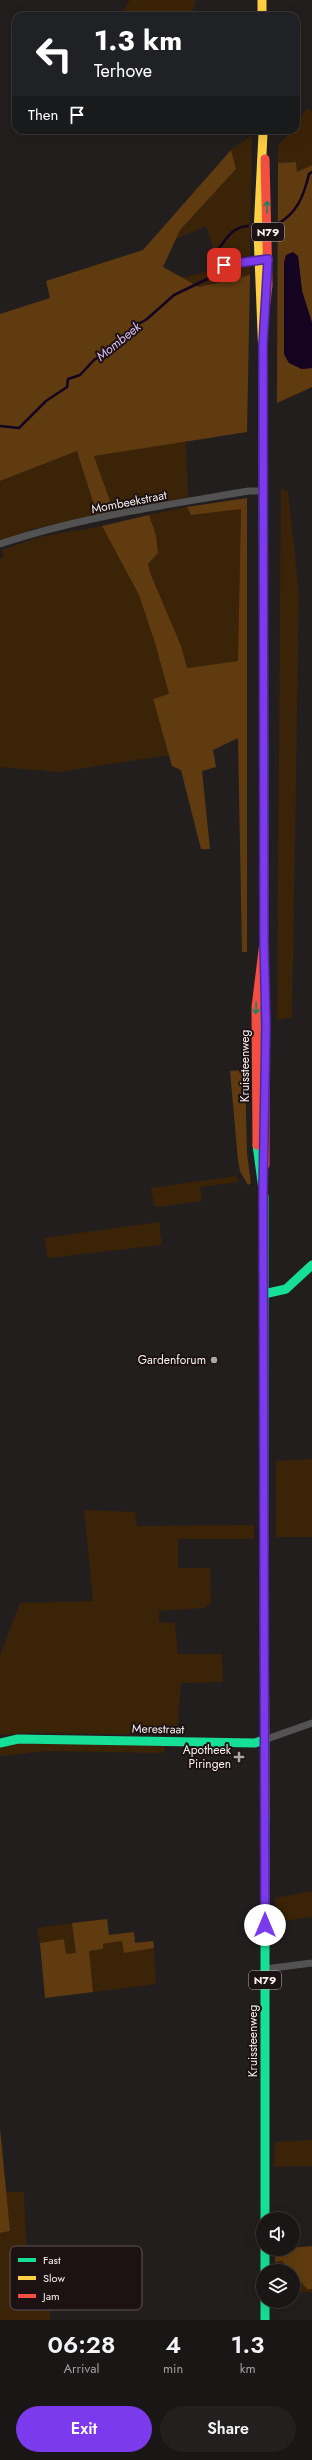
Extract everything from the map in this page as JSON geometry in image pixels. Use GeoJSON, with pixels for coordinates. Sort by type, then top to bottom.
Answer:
{"type":"FeatureCollection","features":[{"type":"Feature","properties":{"kind":"main road"},"geometry":{"type":"LineString","coordinates":[[262,0],[262,12]]}},
{"type":"Feature","properties":{"kind":"main road","name":"Kruissteenweg"},"geometry":{"type":"LineString","coordinates":[[263,134],[267,174],[263,259],[268,285],[263,330],[264,942],[266,1040],[263,1190],[265,2212]]}},
{"type":"Feature","properties":{"kind":"main road"},"geometry":{"type":"LineString","coordinates":[[264,1294],[284,1292],[290,1289],[312,1265]]}},
{"type":"Feature","properties":{"kind":"main road","name":"Merestraat"},"geometry":{"type":"LineString","coordinates":[[0,1743],[18,1739],[255,1743],[264,1740]]}},
{"type":"Feature","properties":{"kind":"main road"},"geometry":{"type":"LineString","coordinates":[[265,2308],[265,2320]]}},
{"type":"Feature","properties":{"kind":"street"},"geometry":{"type":"LineString","coordinates":[[224,265],[263,259]]}},
{"type":"Feature","properties":{"kind":"street","name":"Mombeekstraat"},"geometry":{"type":"LineString","coordinates":[[0,544],[36,532],[125,514],[249,490],[263,491]]}},
{"type":"Feature","properties":{"kind":"street","name":"Merestraat"},"geometry":{"type":"LineString","coordinates":[[264,1740],[312,1723]]}},
{"type":"Feature","properties":{"kind":"street"},"geometry":{"type":"LineString","coordinates":[[265,1969],[312,1963]]}},
{"type":"Feature","properties":{"kind":"shaded area"},"geometry":{"type":"Polygon","coordinates":[[[130,0],[196,0],[192,12],[123,12],[130,0]]]}},
{"type":"Feature","properties":{"kind":"shaded area"},"geometry":{"type":"Polygon","coordinates":[[[307,108],[312,111],[312,165],[297,172],[296,162],[278,163],[278,146],[288,134],[300,134],[300,118],[307,108]]]}},
{"type":"Feature","properties":{"kind":"shaded area"},"geometry":{"type":"Polygon","coordinates":[[[252,135],[250,255],[218,262],[206,226],[176,239],[180,230],[236,169],[231,150],[252,135]]]}},
{"type":"Feature","properties":{"kind":"shaded area"},"geometry":{"type":"Polygon","coordinates":[[[231,150],[236,169],[180,230],[163,267],[199,287],[250,275],[247,432],[94,456],[114,512],[97,515],[77,451],[0,481],[0,314],[50,298],[46,281],[143,250],[231,150]]]}},
{"type":"Feature","properties":{"kind":"shaded area"},"geometry":{"type":"Polygon","coordinates":[[[296,162],[297,172],[312,165],[312,323],[302,291],[298,256],[284,306],[284,354],[289,363],[302,369],[312,368],[312,387],[277,403],[278,163],[296,162]]]}},
{"type":"Feature","properties":{"kind":"shaded area"},"geometry":{"type":"Polygon","coordinates":[[[293,252],[298,256],[302,291],[312,323],[312,368],[302,369],[289,363],[284,354],[284,262],[286,255],[293,252]]]}},
{"type":"Feature","properties":{"kind":"shaded area"},"geometry":{"type":"Polygon","coordinates":[[[250,265],[250,275],[199,287],[181,278],[231,266],[250,265]]]}},
{"type":"Feature","properties":{"kind":"shaded area"},"geometry":{"type":"Polygon","coordinates":[[[186,441],[188,497],[114,512],[94,456],[186,441]]]}},
{"type":"Feature","properties":{"kind":"shaded area"},"geometry":{"type":"Polygon","coordinates":[[[77,451],[97,515],[33,529],[0,541],[0,481],[77,451]]]}},
{"type":"Feature","properties":{"kind":"shaded area"},"geometry":{"type":"Polygon","coordinates":[[[281,489],[288,492],[299,594],[292,1017],[277,1020],[281,489]]]}},
{"type":"Feature","properties":{"kind":"shaded area"},"geometry":{"type":"Polygon","coordinates":[[[247,498],[247,952],[242,952],[238,738],[213,750],[216,767],[202,771],[210,849],[201,849],[181,770],[172,766],[153,699],[169,694],[155,643],[139,595],[102,526],[149,515],[156,535],[158,553],[148,564],[151,575],[181,646],[187,668],[238,661],[241,509],[191,515],[187,507],[247,498]]]}},
{"type":"Feature","properties":{"kind":"shaded area"},"geometry":{"type":"Polygon","coordinates":[[[187,507],[191,515],[241,508],[238,661],[187,668],[180,646],[151,575],[148,564],[158,553],[156,535],[149,515],[187,507]]]}},
{"type":"Feature","properties":{"kind":"shaded area"},"geometry":{"type":"Polygon","coordinates":[[[102,526],[139,595],[155,643],[169,694],[153,700],[169,755],[59,772],[0,767],[0,559],[3,557],[2,550],[40,537],[102,526]]]}},
{"type":"Feature","properties":{"kind":"shaded area"},"geometry":{"type":"Polygon","coordinates":[[[245,1070],[247,1154],[251,1183],[248,1185],[240,1171],[238,1160],[230,1071],[245,1070]]]}},
{"type":"Feature","properties":{"kind":"shaded area"},"geometry":{"type":"Polygon","coordinates":[[[236,1176],[239,1182],[200,1187],[202,1201],[157,1207],[154,1205],[151,1188],[236,1176]]]}},
{"type":"Feature","properties":{"kind":"shaded area"},"geometry":{"type":"Polygon","coordinates":[[[159,1222],[162,1245],[48,1258],[44,1238],[159,1222]]]}},
{"type":"Feature","properties":{"kind":"shaded area"},"geometry":{"type":"Polygon","coordinates":[[[312,1459],[312,1537],[276,1537],[276,1461],[312,1459]]]}},
{"type":"Feature","properties":{"kind":"shaded area"},"geometry":{"type":"Polygon","coordinates":[[[84,1510],[135,1512],[137,1526],[254,1525],[254,1539],[178,1539],[178,1568],[210,1568],[211,1603],[204,1608],[159,1611],[159,1622],[175,1623],[178,1654],[222,1654],[223,1682],[181,1683],[177,1735],[29,1733],[0,1735],[0,1655],[20,1603],[93,1601],[84,1510]]]}},
{"type":"Feature","properties":{"kind":"shaded area"},"geometry":{"type":"Polygon","coordinates":[[[30,1742],[165,1746],[164,1753],[47,1751],[0,1756],[0,1746],[30,1742]]]}},
{"type":"Feature","properties":{"kind":"shaded area"},"geometry":{"type":"Polygon","coordinates":[[[312,1891],[312,1917],[276,1922],[275,1898],[312,1891]]]}},
{"type":"Feature","properties":{"kind":"shaded area"},"geometry":{"type":"Polygon","coordinates":[[[107,1919],[109,1935],[134,1932],[135,1943],[153,1941],[154,1948],[124,1953],[122,1941],[103,1944],[103,1949],[89,1951],[93,1992],[45,1998],[40,1943],[64,1939],[66,1954],[76,1953],[72,1923],[107,1919]]]}},
{"type":"Feature","properties":{"kind":"shaded area"},"geometry":{"type":"Polygon","coordinates":[[[72,1923],[76,1953],[66,1954],[64,1939],[40,1943],[37,1928],[72,1923]]]}},
{"type":"Feature","properties":{"kind":"shaded area"},"geometry":{"type":"Polygon","coordinates":[[[122,1941],[124,1953],[154,1948],[156,1984],[93,1992],[89,1951],[103,1949],[103,1944],[122,1941]]]}},
{"type":"Feature","properties":{"kind":"shaded area"},"geometry":{"type":"Polygon","coordinates":[[[0,2128],[10,2231],[0,2233],[0,2128]]]}},
{"type":"Feature","properties":{"kind":"shaded area"},"geometry":{"type":"Polygon","coordinates":[[[312,2140],[312,2166],[274,2167],[275,2142],[312,2140]]]}},
{"type":"Feature","properties":{"kind":"shaded area"},"geometry":{"type":"Polygon","coordinates":[[[6,2192],[24,2192],[26,2246],[10,2246],[10,2310],[50,2310],[50,2320],[0,2320],[0,2233],[10,2231],[6,2192]]]}},
{"type":"Feature","properties":{"kind":"shaded area"},"geometry":{"type":"Polygon","coordinates":[[[312,2246],[312,2289],[307,2289],[300,2282],[300,2264],[284,2264],[282,2261],[275,2262],[275,2256],[300,2256],[300,2247],[312,2246]]]}},
{"type":"Feature","properties":{"kind":"shaded area"},"geometry":{"type":"Polygon","coordinates":[[[282,2261],[284,2264],[275,2264],[275,2262],[282,2261]]]}},
{"type":"Feature","properties":{"kind":"shaded area"},"geometry":{"type":"Polygon","coordinates":[[[300,2282],[307,2289],[312,2289],[312,2292],[300,2293],[300,2282]]]}},
{"type":"Feature","properties":{"kind":"waterway","name":"Mombeek"},"geometry":{"type":"LineString","coordinates":[[277,224],[284,220],[295,209],[305,189],[309,174],[312,172]]}},
{"type":"Feature","properties":{"kind":"waterway","name":"Mombeek"},"geometry":{"type":"LineString","coordinates":[[219,262],[217,251],[227,238],[234,231],[248,226]]}},
{"type":"Feature","properties":{"kind":"waterway","name":"Mombeek"},"geometry":{"type":"LineString","coordinates":[[0,426],[19,428],[46,401],[67,387],[68,379],[80,375],[94,360],[115,347],[132,328],[147,319],[174,295],[222,272],[222,269]]}},
{"type":"Feature","properties":{"kind":"traffic: fast"},"geometry":{"type":"LineString","coordinates":[[263,357],[264,886]]}},
{"type":"Feature","properties":{"kind":"traffic: fast"},"geometry":{"type":"LineString","coordinates":[[265,981],[265,1048]]}},
{"type":"Feature","properties":{"kind":"traffic: fast"},"geometry":{"type":"LineString","coordinates":[[257,1145],[264,1197],[264,1543]]}},
{"type":"Feature","properties":{"kind":"traffic: fast"},"geometry":{"type":"LineString","coordinates":[[264,1294],[286,1289],[312,1265]]}},
{"type":"Feature","properties":{"kind":"traffic: fast"},"geometry":{"type":"LineString","coordinates":[[0,1743],[18,1739],[255,1743],[264,1740]]}},
{"type":"Feature","properties":{"kind":"traffic: fast"},"geometry":{"type":"LineString","coordinates":[[265,1817],[265,2212]]}},
{"type":"Feature","properties":{"kind":"traffic: fast"},"geometry":{"type":"LineString","coordinates":[[265,2256],[265,2264]]}},
{"type":"Feature","properties":{"kind":"traffic: fast"},"geometry":{"type":"LineString","coordinates":[[265,2308],[265,2320]]}},
{"type":"Feature","properties":{"kind":"traffic: slow"},"geometry":{"type":"LineString","coordinates":[[262,0],[262,12]]}},
{"type":"Feature","properties":{"kind":"traffic: slow"},"geometry":{"type":"LineString","coordinates":[[263,134],[258,232],[263,357]]}},
{"type":"Feature","properties":{"kind":"traffic: slow"},"geometry":{"type":"LineString","coordinates":[[264,1543],[265,1817]]}},
{"type":"Feature","properties":{"kind":"traffic: jam"},"geometry":{"type":"LineString","coordinates":[[265,159],[268,285],[266,302]]}},
{"type":"Feature","properties":{"kind":"traffic: jam"},"geometry":{"type":"LineString","coordinates":[[264,886],[264,949]]}},
{"type":"Feature","properties":{"kind":"traffic: jam"},"geometry":{"type":"LineString","coordinates":[[257,1145],[256,1007],[264,942]]}},
{"type":"Feature","properties":{"kind":"traffic: jam"},"geometry":{"type":"LineString","coordinates":[[265,1048],[265,1165]]}},
{"type":"Feature","properties":{"kind":"place","name":"Gardenforum"},"geometry":{"type":"Point","coordinates":[214,1360]}},
{"type":"Feature","properties":{"kind":"place","name":"Apotheek Piringen"},"geometry":{"type":"Point","coordinates":[239,1757]}},
{"type":"Feature","properties":{"kind":"route"},"geometry":{"type":"LineString","coordinates":[[224,265],[236,262],[268,259],[268,285],[263,330],[264,942],[266,1025],[266,1148],[263,1190],[265,1925]]}}]}
